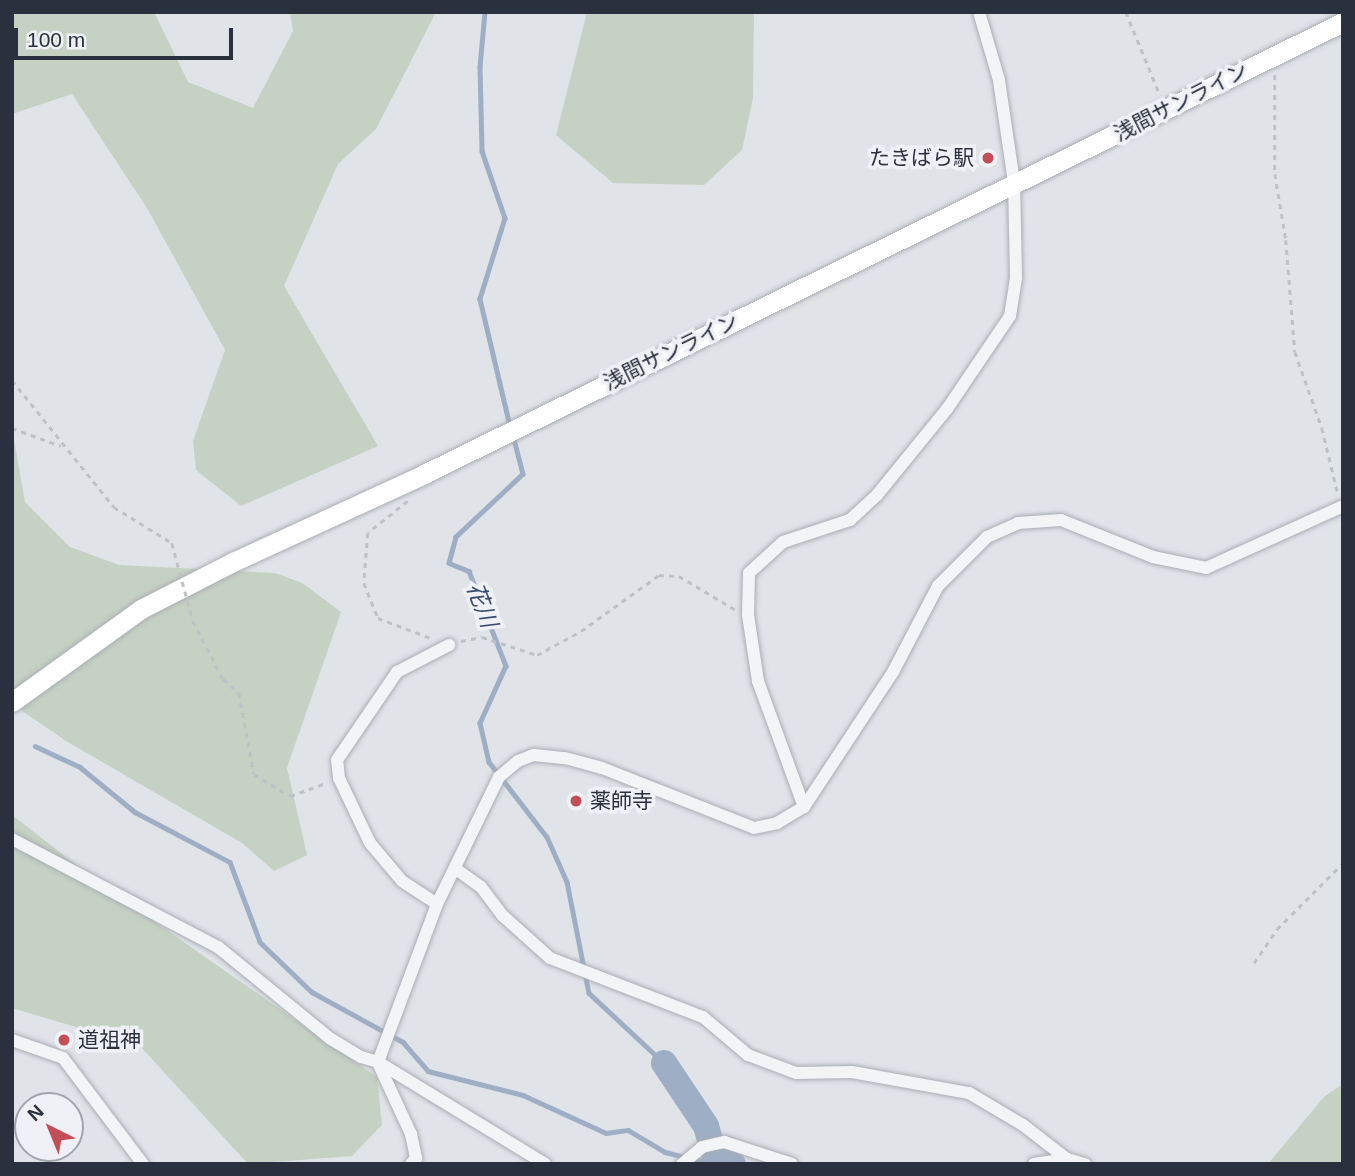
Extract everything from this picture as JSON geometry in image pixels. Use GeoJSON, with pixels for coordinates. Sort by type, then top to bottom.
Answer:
{"type":"FeatureCollection","features":[{"type":"Feature","properties":{"kind":"main road","name":"浅間サンライン"},"geometry":{"type":"LineString","coordinates":[[12,702],[141,609],[175,591],[436,468],[1014,183],[1167,111],[1343,22]]}},
{"type":"Feature","properties":{"kind":"street"},"geometry":{"type":"LineString","coordinates":[[804,807],[758,681],[748,615],[749,573],[758,560],[783,542],[850,520],[886,484],[999,338],[1010,316],[1016,277],[1014,183],[999,80],[979,12]]}},
{"type":"Feature","properties":{"kind":"street"},"geometry":{"type":"LineString","coordinates":[[411,1164],[416,1158],[411,1134],[378,1062],[437,904],[499,777],[534,755],[602,768],[754,828],[777,823],[804,807],[893,672],[938,586],[987,537],[1018,523],[1062,520],[1153,557],[1206,568],[1342,507]]}},
{"type":"Feature","properties":{"kind":"street"},"geometry":{"type":"LineString","coordinates":[[437,904],[402,881],[370,843],[339,778],[337,760],[397,672],[449,645]]}},
{"type":"Feature","properties":{"kind":"street"},"geometry":{"type":"LineString","coordinates":[[12,839],[218,947],[331,1040],[361,1057],[378,1062],[545,1164]]}},
{"type":"Feature","properties":{"kind":"street"},"geometry":{"type":"LineString","coordinates":[[456,869],[481,887],[502,915],[550,958],[702,1017],[748,1055],[796,1073],[852,1072],[969,1093],[1023,1125],[1067,1159],[1085,1164]]}},
{"type":"Feature","properties":{"kind":"street"},"geometry":{"type":"LineString","coordinates":[[12,1040],[63,1058],[143,1164]]}},
{"type":"Feature","properties":{"kind":"street"},"geometry":{"type":"LineString","coordinates":[[682,1164],[702,1147],[724,1142],[792,1164]]}},
{"type":"Feature","properties":{"kind":"street"},"geometry":{"type":"LineString","coordinates":[[1034,1164],[1067,1159]]}},
{"type":"Feature","properties":{"kind":"path"},"geometry":{"type":"LineString","coordinates":[[1126,12],[1167,111]]}},
{"type":"Feature","properties":{"kind":"path"},"geometry":{"type":"LineString","coordinates":[[1275,55],[1275,174],[1286,240],[1295,352],[1322,428],[1342,507]]}},
{"type":"Feature","properties":{"kind":"path"},"geometry":{"type":"LineString","coordinates":[[12,380],[114,508],[172,543],[193,621],[223,679],[239,693],[254,774],[290,796],[339,778]]}},
{"type":"Feature","properties":{"kind":"path"},"geometry":{"type":"LineString","coordinates":[[12,428],[64,447]]}},
{"type":"Feature","properties":{"kind":"path"},"geometry":{"type":"LineString","coordinates":[[411,499],[368,534],[364,583],[378,618],[449,645],[482,637],[537,655],[581,631],[659,575],[679,576],[748,615]]}},
{"type":"Feature","properties":{"kind":"path"},"geometry":{"type":"LineString","coordinates":[[1254,962],[1277,929],[1343,863]]}},
{"type":"Feature","properties":{"kind":"green space"},"geometry":{"type":"Polygon","coordinates":[[[12,12],[154,12],[188,82],[253,108],[293,31],[290,12],[436,12],[376,129],[338,164],[284,286],[378,446],[241,506],[196,470],[193,441],[225,350],[147,208],[72,94],[12,114],[12,12]]]}},
{"type":"Feature","properties":{"kind":"green space"},"geometry":{"type":"Polygon","coordinates":[[[587,12],[754,12],[753,98],[742,150],[704,185],[613,183],[556,135],[587,12]]]}},
{"type":"Feature","properties":{"kind":"green space"},"geometry":{"type":"Polygon","coordinates":[[[12,428],[25,502],[70,547],[119,565],[275,573],[302,583],[341,612],[287,768],[307,855],[274,871],[242,843],[66,741],[12,704],[12,428]]]}},
{"type":"Feature","properties":{"kind":"green space"},"geometry":{"type":"Polygon","coordinates":[[[12,815],[102,885],[377,1077],[382,1125],[352,1156],[248,1164],[140,1046],[12,1008],[12,815]]]}},
{"type":"Feature","properties":{"kind":"green space"},"geometry":{"type":"Polygon","coordinates":[[[1343,1084],[1343,1164],[1268,1164],[1324,1097],[1343,1084]]]}},
{"type":"Feature","properties":{"kind":"waterway","name":"花川"},"geometry":{"type":"LineString","coordinates":[[485,12],[480,67],[482,151],[505,218],[480,299],[510,426]]}},
{"type":"Feature","properties":{"kind":"waterway","name":"花川"},"geometry":{"type":"LineString","coordinates":[[513,435],[523,474],[456,537],[449,563],[469,571],[506,666],[480,723],[489,762],[547,837],[567,882],[589,993],[664,1063]]}},
{"type":"Feature","properties":{"kind":"waterway"},"geometry":{"type":"LineString","coordinates":[[35,746],[80,767],[135,812],[230,862],[260,942],[312,992],[403,1042],[428,1071],[523,1095],[606,1133],[628,1130],[665,1152],[700,1161],[715,1157]]}},
{"type":"Feature","properties":{"kind":"waterway","name":"花川"},"geometry":{"type":"LineString","coordinates":[[664,1063],[706,1126],[715,1157],[733,1164]]}},
{"type":"Feature","properties":{"kind":"place","name":"たきばら駅"},"geometry":{"type":"Point","coordinates":[988,158]}},
{"type":"Feature","properties":{"kind":"place","name":"薬師寺"},"geometry":{"type":"Point","coordinates":[576,801]}},
{"type":"Feature","properties":{"kind":"place","name":"道祖神"},"geometry":{"type":"Point","coordinates":[64,1040]}}]}
